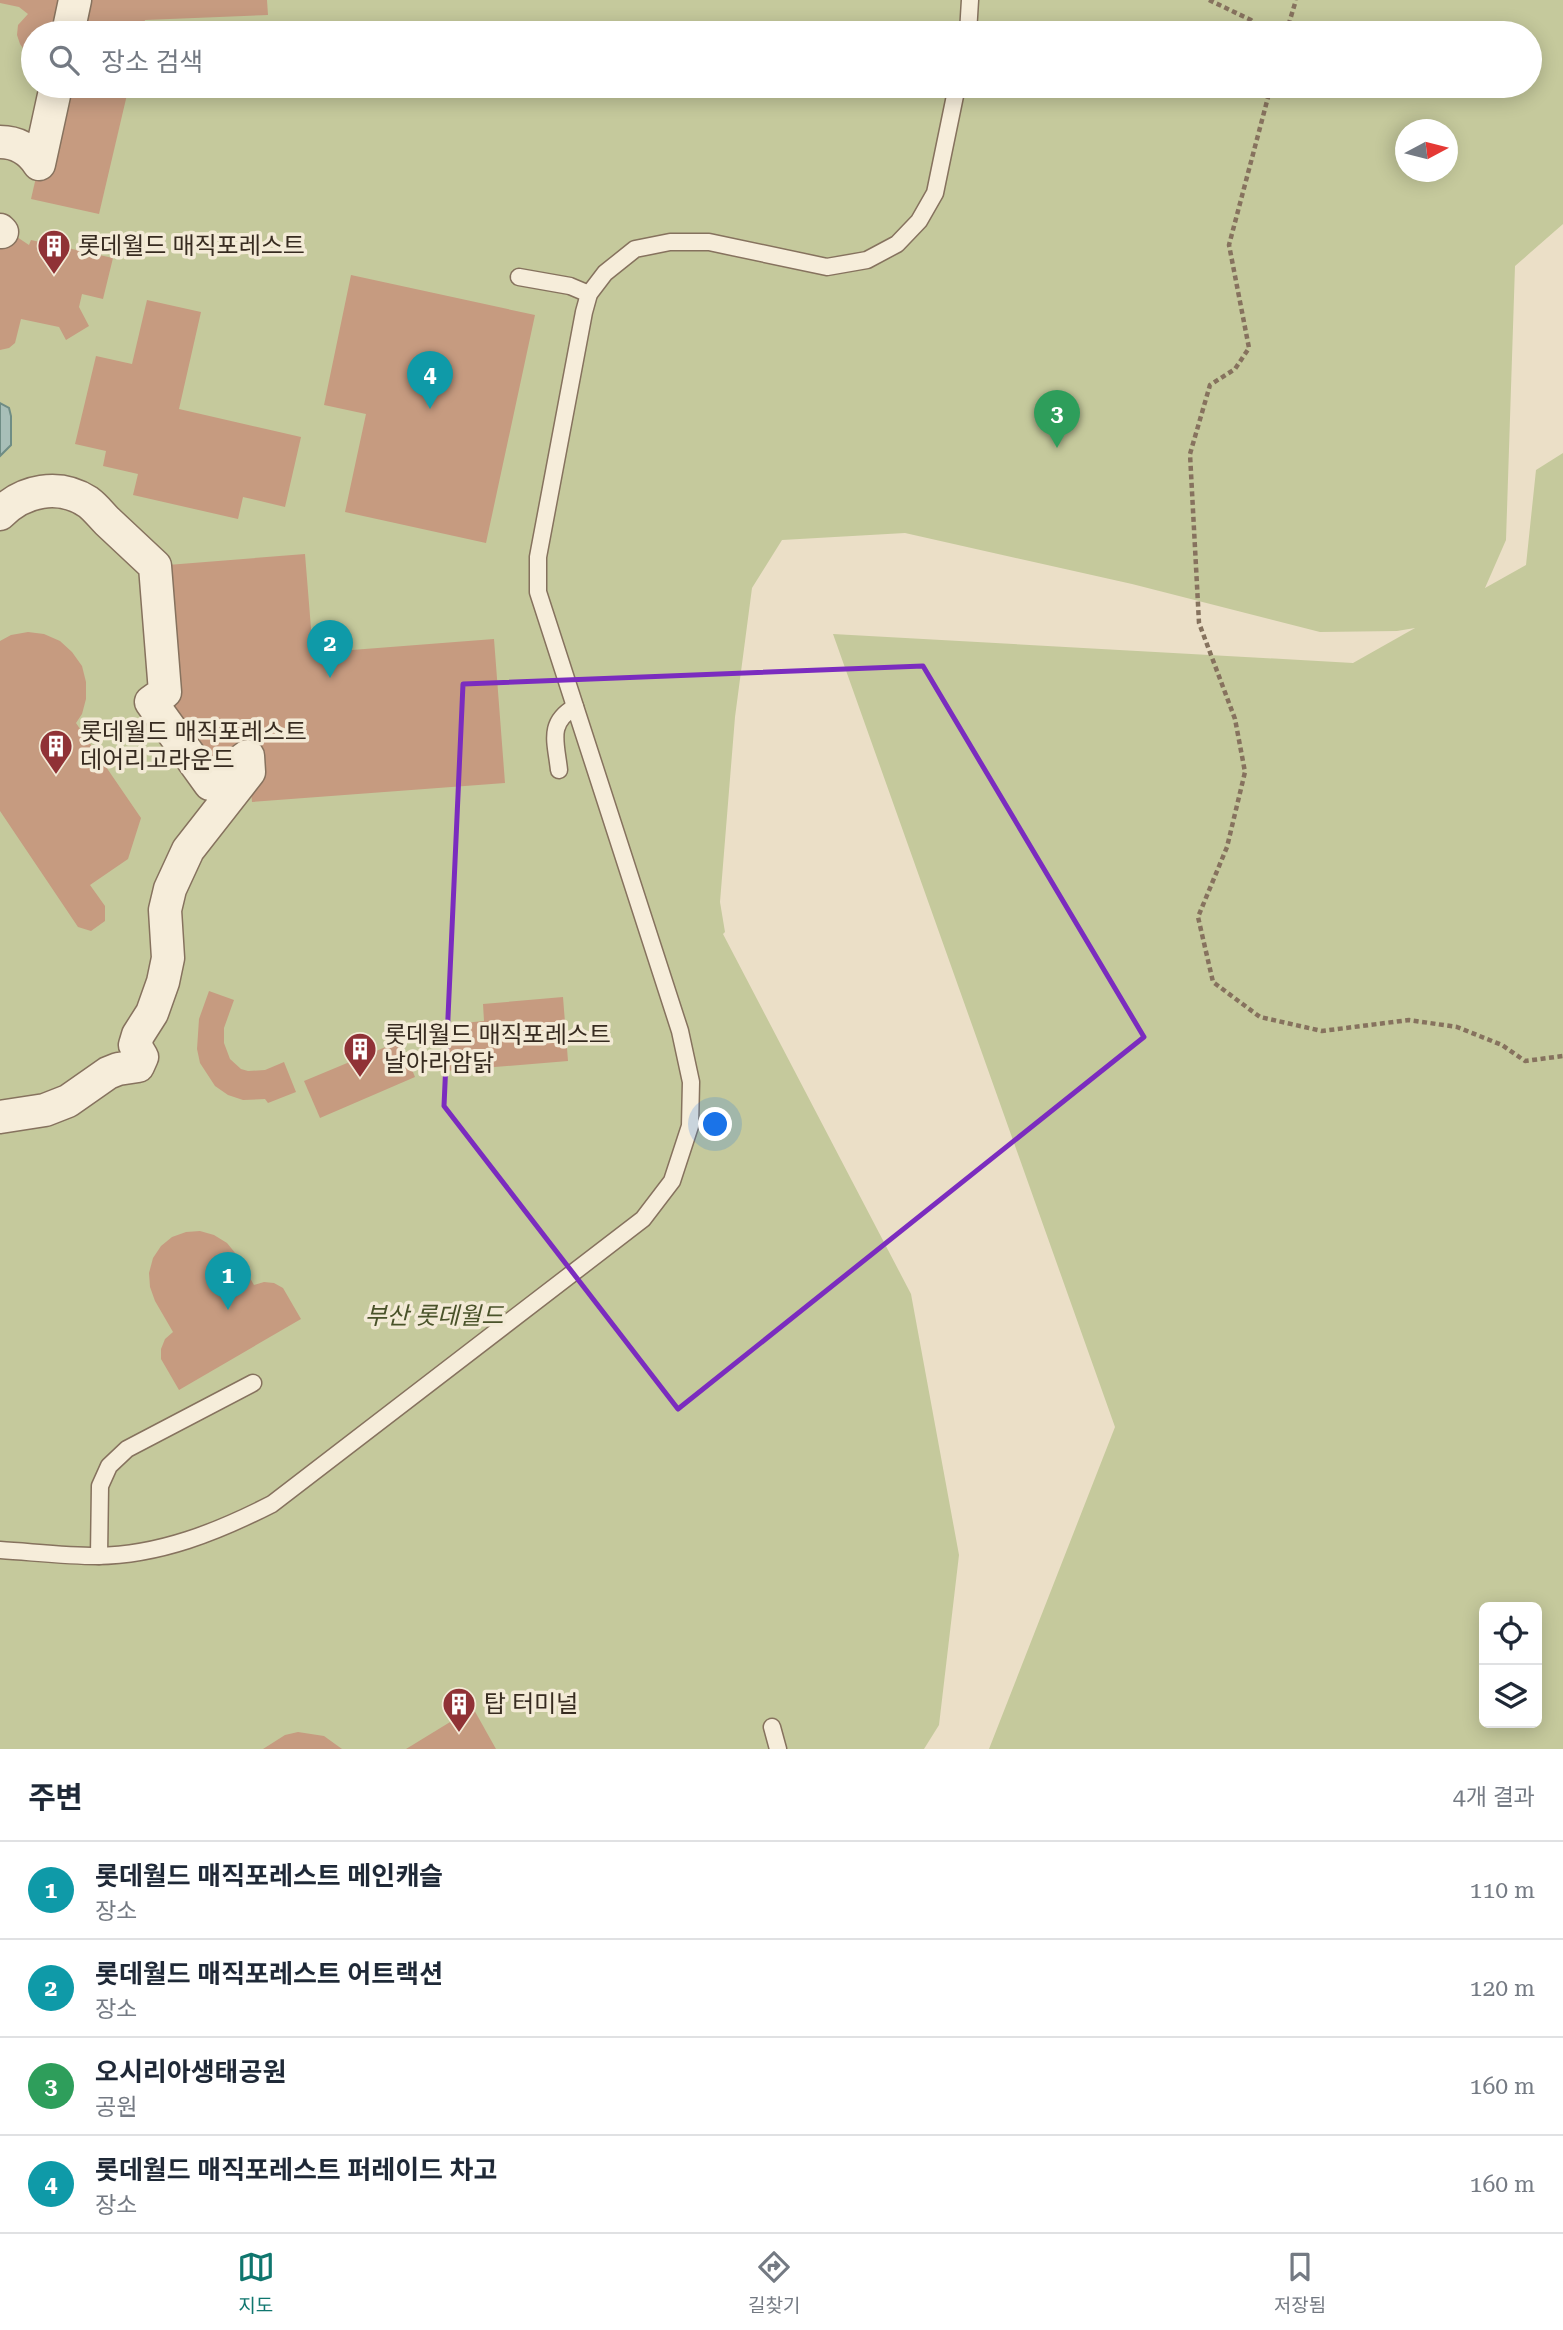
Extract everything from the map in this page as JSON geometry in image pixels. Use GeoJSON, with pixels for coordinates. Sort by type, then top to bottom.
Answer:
{"type":"FeatureCollection","features":[{"type":"Feature","properties":{"kind":"street"},"geometry":{"type":"LineString","coordinates":[[71,21],[75,0]]}},
{"type":"Feature","properties":{"kind":"street"},"geometry":{"type":"LineString","coordinates":[[0,142],[16,144],[27,150],[39,164],[53,98]]}},
{"type":"Feature","properties":{"kind":"street"},"geometry":{"type":"LineString","coordinates":[[0,514],[10,504],[28,494],[49,491],[70,494],[89,503],[155,566],[165,692],[151,702],[210,784],[248,756],[249,772],[188,850],[170,889],[165,910],[168,958],[152,1013],[135,1045],[142,1057],[138,1066],[108,1073],[68,1101],[46,1110],[0,1116]]}},
{"type":"Feature","properties":{"kind":"lane"},"geometry":{"type":"LineString","coordinates":[[969,21],[970,0]]}},
{"type":"Feature","properties":{"kind":"lane"},"geometry":{"type":"LineString","coordinates":[[0,1550],[99,1556],[138,1553],[192,1539],[231,1525],[272,1504],[607,1244],[643,1219],[672,1181],[690,1126],[691,1082],[680,1031],[538,592],[538,557],[589,294],[605,273],[635,250],[670,242],[709,242],[827,267],[867,260],[897,244],[919,221],[934,193],[954,98]]}},
{"type":"Feature","properties":{"kind":"lane"},"geometry":{"type":"LineString","coordinates":[[519,277],[570,286],[589,294]]}},
{"type":"Feature","properties":{"kind":"lane"},"geometry":{"type":"LineString","coordinates":[[559,770],[554,730],[562,714],[575,707]]}},
{"type":"Feature","properties":{"kind":"lane"},"geometry":{"type":"LineString","coordinates":[[99,1556],[100,1486],[108,1466],[127,1449],[253,1383]]}},
{"type":"Feature","properties":{"kind":"lane"},"geometry":{"type":"LineString","coordinates":[[772,1727],[778,1749]]}},
{"type":"Feature","properties":{"kind":"path"},"geometry":{"type":"LineString","coordinates":[[1209,0],[1252,21]]}},
{"type":"Feature","properties":{"kind":"path"},"geometry":{"type":"LineString","coordinates":[[1290,21],[1296,0]]}},
{"type":"Feature","properties":{"kind":"path"},"geometry":{"type":"LineString","coordinates":[[1268,98],[1230,245],[1249,348],[1235,369],[1210,385],[1190,454],[1199,623],[1235,719],[1245,772],[1227,847],[1198,917],[1213,982],[1260,1017],[1322,1031],[1409,1020],[1457,1027],[1502,1045],[1525,1061],[1563,1056]]}},
{"type":"Feature","properties":{"kind":"highlighted area"},"geometry":{"type":"Polygon","coordinates":[[[923,666],[1144,1037],[678,1409],[444,1106],[463,684],[923,666]]]}},
{"type":"Feature","properties":{"kind":"green space","name":"부산 롯데월드"},"geometry":{"type":"Polygon","coordinates":[[[0,0],[1563,0],[1563,224],[1515,266],[1506,540],[1485,588],[1526,565],[1536,470],[1563,453],[1563,1749],[989,1749],[1115,1427],[833,634],[1353,663],[1415,628],[1397,631],[1320,632],[1132,584],[905,533],[782,540],[752,588],[735,717],[720,902],[725,932],[723,934],[911,1294],[959,1555],[939,1725],[924,1749],[0,1749],[0,0]]]}},
{"type":"Feature","properties":{"kind":"water"},"geometry":{"type":"Polygon","coordinates":[[[0,403],[9,408],[11,445],[0,456],[0,403]]]}},
{"type":"Feature","properties":{"kind":"building"},"geometry":{"type":"Polygon","coordinates":[[[0,0],[267,0],[268,15],[145,21],[22,21],[28,14],[19,7],[0,3],[0,0]]]}},
{"type":"Feature","properties":{"kind":"building"},"geometry":{"type":"Polygon","coordinates":[[[21,22],[21,45],[17,35],[21,22]]]}},
{"type":"Feature","properties":{"kind":"building"},"geometry":{"type":"Polygon","coordinates":[[[54,98],[126,98],[99,214],[31,199],[54,98]]]}},
{"type":"Feature","properties":{"kind":"building","name":"롯데월드 매직포레스트"},"geometry":{"type":"Polygon","coordinates":[[[0,232],[11,233],[29,245],[31,240],[113,258],[103,299],[82,294],[79,307],[89,326],[66,340],[59,327],[21,319],[15,343],[0,350],[0,232]]]}},
{"type":"Feature","properties":{"kind":"building"},"geometry":{"type":"Polygon","coordinates":[[[351,275],[535,315],[486,543],[345,512],[366,414],[324,405],[351,275]]]}},
{"type":"Feature","properties":{"kind":"building"},"geometry":{"type":"Polygon","coordinates":[[[147,300],[201,312],[179,409],[301,437],[285,507],[243,497],[238,519],[133,495],[138,474],[103,466],[106,451],[75,444],[96,356],[132,364],[147,300]]]}},
{"type":"Feature","properties":{"kind":"building"},"geometry":{"type":"Polygon","coordinates":[[[305,554],[313,653],[494,639],[505,783],[252,802],[248,756],[210,784],[151,702],[155,566],[305,554]]]}},
{"type":"Feature","properties":{"kind":"building","name":"롯데월드 매직포레스트 데어리고라운드"},"geometry":{"type":"Polygon","coordinates":[[[28,632],[44,634],[60,641],[82,666],[86,699],[76,723],[141,818],[128,859],[90,885],[105,906],[105,921],[91,931],[78,927],[0,811],[0,641],[11,635],[28,632]]]}},
{"type":"Feature","properties":{"kind":"building"},"geometry":{"type":"Polygon","coordinates":[[[209,991],[234,1000],[224,1028],[224,1043],[230,1059],[241,1069],[248,1071],[265,1070],[284,1062],[296,1092],[268,1103],[265,1099],[243,1100],[228,1095],[215,1086],[200,1063],[197,1049],[199,1019],[209,991]]]}},
{"type":"Feature","properties":{"kind":"building"},"geometry":{"type":"Polygon","coordinates":[[[563,997],[568,1061],[446,1071],[443,1025],[484,1021],[483,1004],[563,997]]]}},
{"type":"Feature","properties":{"kind":"building","name":"롯데월드 매직포레스트 날아라암닭"},"geometry":{"type":"Polygon","coordinates":[[[400,1041],[415,1077],[320,1118],[304,1081],[400,1041]]]}},
{"type":"Feature","properties":{"kind":"building"},"geometry":{"type":"Polygon","coordinates":[[[200,1231],[227,1243],[254,1285],[274,1283],[283,1288],[301,1319],[179,1390],[161,1359],[165,1339],[173,1332],[155,1301],[149,1273],[153,1258],[161,1246],[172,1237],[200,1231]]]}},
{"type":"Feature","properties":{"kind":"building","name":"탑 터미널"},"geometry":{"type":"Polygon","coordinates":[[[473,1708],[496,1749],[406,1749],[473,1708]]]}},
{"type":"Feature","properties":{"kind":"building"},"geometry":{"type":"Polygon","coordinates":[[[298,1732],[324,1736],[342,1749],[263,1749],[285,1735],[298,1732]]]}},
{"type":"Feature","properties":{"kind":"place","name":"롯데월드 매직포레스트"},"geometry":{"type":"Point","coordinates":[54,276]}},
{"type":"Feature","properties":{"kind":"place","name":"롯데월드 매직포레스트 퍼레이드 차고"},"geometry":{"type":"Point","coordinates":[430,409]}},
{"type":"Feature","properties":{"kind":"place","name":"오시리아생태공원"},"geometry":{"type":"Point","coordinates":[1057,448]}},
{"type":"Feature","properties":{"kind":"place","name":"롯데월드 매직포레스트 어트랙션"},"geometry":{"type":"Point","coordinates":[330,678]}},
{"type":"Feature","properties":{"kind":"place","name":"롯데월드 매직포레스트 데어리고라운드"},"geometry":{"type":"Point","coordinates":[56,776]}},
{"type":"Feature","properties":{"kind":"place","name":"롯데월드 매직포레스트 날아라암닭"},"geometry":{"type":"Point","coordinates":[360,1079]}},
{"type":"Feature","properties":{"kind":"place","name":"롯데월드 매직포레스트 메인캐슬"},"geometry":{"type":"Point","coordinates":[228,1310]}},
{"type":"Feature","properties":{"kind":"place","name":"탑 터미널"},"geometry":{"type":"Point","coordinates":[459,1734]}}]}
